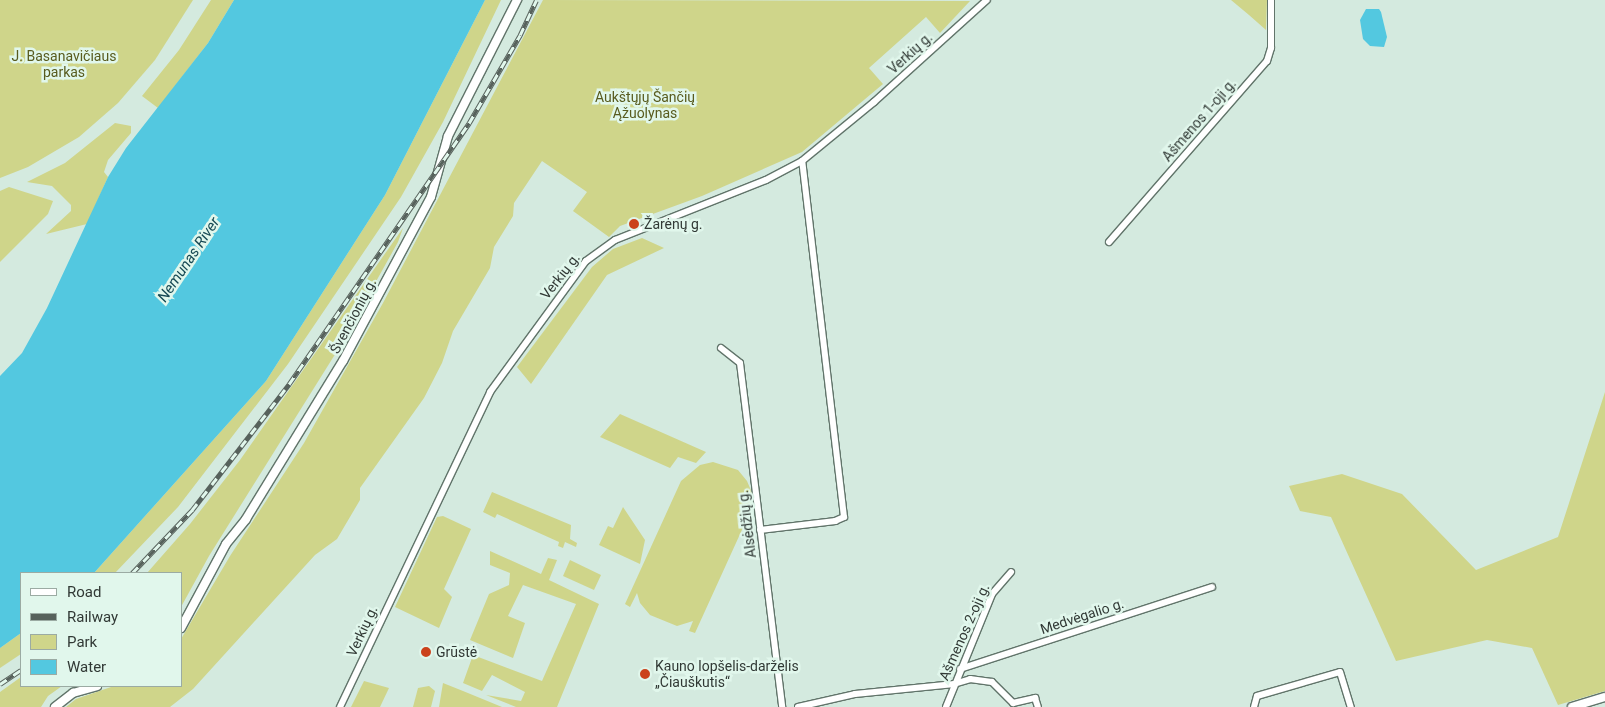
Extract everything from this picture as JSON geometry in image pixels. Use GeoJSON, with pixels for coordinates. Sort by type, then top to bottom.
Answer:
{"type":"FeatureCollection","features":[{"type":"Feature","properties":{"kind":"street","name":"Švenčionių g."},"geometry":{"type":"LineString","coordinates":[[182,626],[226,544],[246,519],[334,378],[431,197],[448,136],[517,0]]}},
{"type":"Feature","properties":{"kind":"street","name":"Verkių g."},"geometry":{"type":"LineString","coordinates":[[340,707],[490,392],[574,275],[597,252],[615,240],[766,180],[802,160],[874,102],[987,0]]}},
{"type":"Feature","properties":{"kind":"street","name":"Ašmenos 1-oji g."},"geometry":{"type":"LineString","coordinates":[[1109,242],[1267,61],[1271,48],[1272,0]]}},
{"type":"Feature","properties":{"kind":"street"},"geometry":{"type":"LineString","coordinates":[[760,530],[835,521],[844,517],[802,160]]}},
{"type":"Feature","properties":{"kind":"street","name":"Alsėdžių g."},"geometry":{"type":"LineString","coordinates":[[721,348],[740,363],[782,707]]}},
{"type":"Feature","properties":{"kind":"street","name":"Ašmenos 2-oji g."},"geometry":{"type":"LineString","coordinates":[[946,707],[992,594],[1011,572]]}},
{"type":"Feature","properties":{"kind":"street","name":"Medvėgalio g."},"geometry":{"type":"LineString","coordinates":[[960,669],[1212,587]]}},
{"type":"Feature","properties":{"kind":"street"},"geometry":{"type":"LineString","coordinates":[[1254,707],[1257,696],[1340,672],[1351,707]]}},
{"type":"Feature","properties":{"kind":"street"},"geometry":{"type":"LineString","coordinates":[[798,707],[855,694],[954,684],[970,679],[992,682],[1013,703],[1034,698],[1038,707]]}},
{"type":"Feature","properties":{"kind":"street"},"geometry":{"type":"LineString","coordinates":[[55,707],[72,693],[93,687]]}},
{"type":"Feature","properties":{"kind":"street"},"geometry":{"type":"LineString","coordinates":[[1572,707],[1605,697]]}},
{"type":"Feature","properties":{"kind":"green space","name":"J. Basanavičiaus parkas"},"geometry":{"type":"Polygon","coordinates":[[[0,0],[193,0],[155,60],[118,103],[79,137],[28,167],[0,178],[0,0]]]}},
{"type":"Feature","properties":{"kind":"green space"},"geometry":{"type":"Polygon","coordinates":[[[211,0],[234,0],[208,43],[158,108],[142,96],[179,50],[211,0]]]}},
{"type":"Feature","properties":{"kind":"green space"},"geometry":{"type":"Polygon","coordinates":[[[485,0],[501,0],[443,122],[401,197],[288,364],[178,507],[116,572],[95,572],[266,381],[385,195],[485,0]]]}},
{"type":"Feature","properties":{"kind":"green space","name":"Aukštųjų Šančių Ąžuolynas"},"geometry":{"type":"Polygon","coordinates":[[[543,0],[970,1],[940,33],[926,17],[869,68],[883,84],[802,152],[702,196],[620,226],[609,237],[573,211],[587,192],[542,161],[514,203],[513,216],[494,247],[490,268],[453,331],[442,363],[424,398],[360,488],[360,500],[337,539],[315,555],[193,689],[170,707],[66,707],[76,699],[111,687],[182,687],[182,637],[230,556],[304,443],[383,303],[543,0]]]}},
{"type":"Feature","properties":{"kind":"green space"},"geometry":{"type":"Polygon","coordinates":[[[1231,0],[1267,0],[1266,30],[1249,15],[1231,0]]]}},
{"type":"Feature","properties":{"kind":"green space"},"geometry":{"type":"Polygon","coordinates":[[[115,123],[131,126],[131,133],[108,160],[104,172],[108,177],[87,224],[46,234],[71,211],[71,205],[52,186],[27,182],[65,163],[115,123]]]}},
{"type":"Feature","properties":{"kind":"green space"},"geometry":{"type":"Polygon","coordinates":[[[9,187],[53,201],[48,214],[0,262],[0,191],[9,187]]]}},
{"type":"Feature","properties":{"kind":"green space"},"geometry":{"type":"Polygon","coordinates":[[[403,228],[398,242],[339,348],[209,556],[182,605],[182,572],[148,572],[190,524],[240,460],[403,228]]]}},
{"type":"Feature","properties":{"kind":"green space"},"geometry":{"type":"Polygon","coordinates":[[[642,238],[664,248],[607,275],[531,384],[517,367],[592,267],[613,249],[642,238]]]}},
{"type":"Feature","properties":{"kind":"green space"},"geometry":{"type":"Polygon","coordinates":[[[1605,392],[1605,691],[1558,705],[1532,648],[1487,640],[1396,661],[1331,517],[1300,511],[1289,486],[1342,474],[1402,494],[1476,570],[1558,537],[1605,392]]]}},
{"type":"Feature","properties":{"kind":"green space"},"geometry":{"type":"Polygon","coordinates":[[[620,414],[706,452],[696,463],[678,457],[670,468],[600,437],[620,414]]]}},
{"type":"Feature","properties":{"kind":"green space"},"geometry":{"type":"Polygon","coordinates":[[[713,462],[738,470],[747,481],[752,493],[751,510],[695,633],[689,631],[693,621],[677,626],[650,615],[640,603],[637,593],[630,607],[625,604],[681,481],[700,465],[713,462]]]}},
{"type":"Feature","properties":{"kind":"green space"},"geometry":{"type":"Polygon","coordinates":[[[492,492],[571,525],[570,539],[577,543],[576,547],[565,542],[563,548],[558,546],[559,542],[497,514],[495,518],[483,512],[492,492]]]}},
{"type":"Feature","properties":{"kind":"green space"},"geometry":{"type":"Polygon","coordinates":[[[623,507],[645,540],[640,564],[599,545],[608,526],[613,528],[623,507]]]}},
{"type":"Feature","properties":{"kind":"green space"},"geometry":{"type":"Polygon","coordinates":[[[443,516],[471,529],[444,589],[452,597],[439,628],[395,607],[437,517],[443,516]]]}},
{"type":"Feature","properties":{"kind":"green space"},"geometry":{"type":"Polygon","coordinates":[[[490,551],[541,574],[548,558],[557,560],[549,580],[599,604],[557,707],[516,707],[486,695],[521,701],[525,692],[492,675],[482,691],[463,683],[473,655],[542,681],[576,604],[523,585],[508,616],[525,623],[513,658],[470,640],[489,594],[509,585],[510,573],[490,565],[490,551]]]}},
{"type":"Feature","properties":{"kind":"green space"},"geometry":{"type":"Polygon","coordinates":[[[570,560],[601,575],[594,590],[563,576],[570,560]]]}},
{"type":"Feature","properties":{"kind":"green space"},"geometry":{"type":"Polygon","coordinates":[[[20,634],[20,655],[0,668],[0,648],[20,634]]]}},
{"type":"Feature","properties":{"kind":"green space"},"geometry":{"type":"Polygon","coordinates":[[[20,678],[20,687],[61,687],[48,696],[41,707],[0,707],[0,692],[20,678]]]}},
{"type":"Feature","properties":{"kind":"green space"},"geometry":{"type":"Polygon","coordinates":[[[364,681],[389,688],[380,707],[351,707],[364,681]]]}},
{"type":"Feature","properties":{"kind":"green space"},"geometry":{"type":"Polygon","coordinates":[[[443,683],[463,691],[502,707],[439,707],[443,683]]]}},
{"type":"Feature","properties":{"kind":"green space"},"geometry":{"type":"Polygon","coordinates":[[[429,686],[435,691],[431,707],[413,707],[418,688],[429,686]]]}},
{"type":"Feature","properties":{"kind":"water","name":"Nemunas River"},"geometry":{"type":"Polygon","coordinates":[[[234,0],[485,0],[385,195],[266,381],[95,572],[20,572],[20,634],[0,648],[0,376],[22,353],[47,308],[108,177],[126,148],[208,43],[234,0]]]}},
{"type":"Feature","properties":{"kind":"water"},"geometry":{"type":"Polygon","coordinates":[[[1366,9],[1379,9],[1381,12],[1387,37],[1384,47],[1370,46],[1363,39],[1360,20],[1366,9]]]}},
{"type":"Feature","properties":{"kind":"railway"},"geometry":{"type":"LineString","coordinates":[[133,572],[192,510],[289,384],[469,123],[520,35],[536,0]]}},
{"type":"Feature","properties":{"kind":"railway"},"geometry":{"type":"LineString","coordinates":[[0,684],[20,671]]}},
{"type":"Feature","properties":{"kind":"place","name":"Žarėnų g."},"geometry":{"type":"Point","coordinates":[634,224]}},
{"type":"Feature","properties":{"kind":"place","name":"Grūstė"},"geometry":{"type":"Point","coordinates":[426,652]}},
{"type":"Feature","properties":{"kind":"place","name":"Kauno lopšelis-darželis „Čiauškutis“"},"geometry":{"type":"Point","coordinates":[645,674]}}]}
